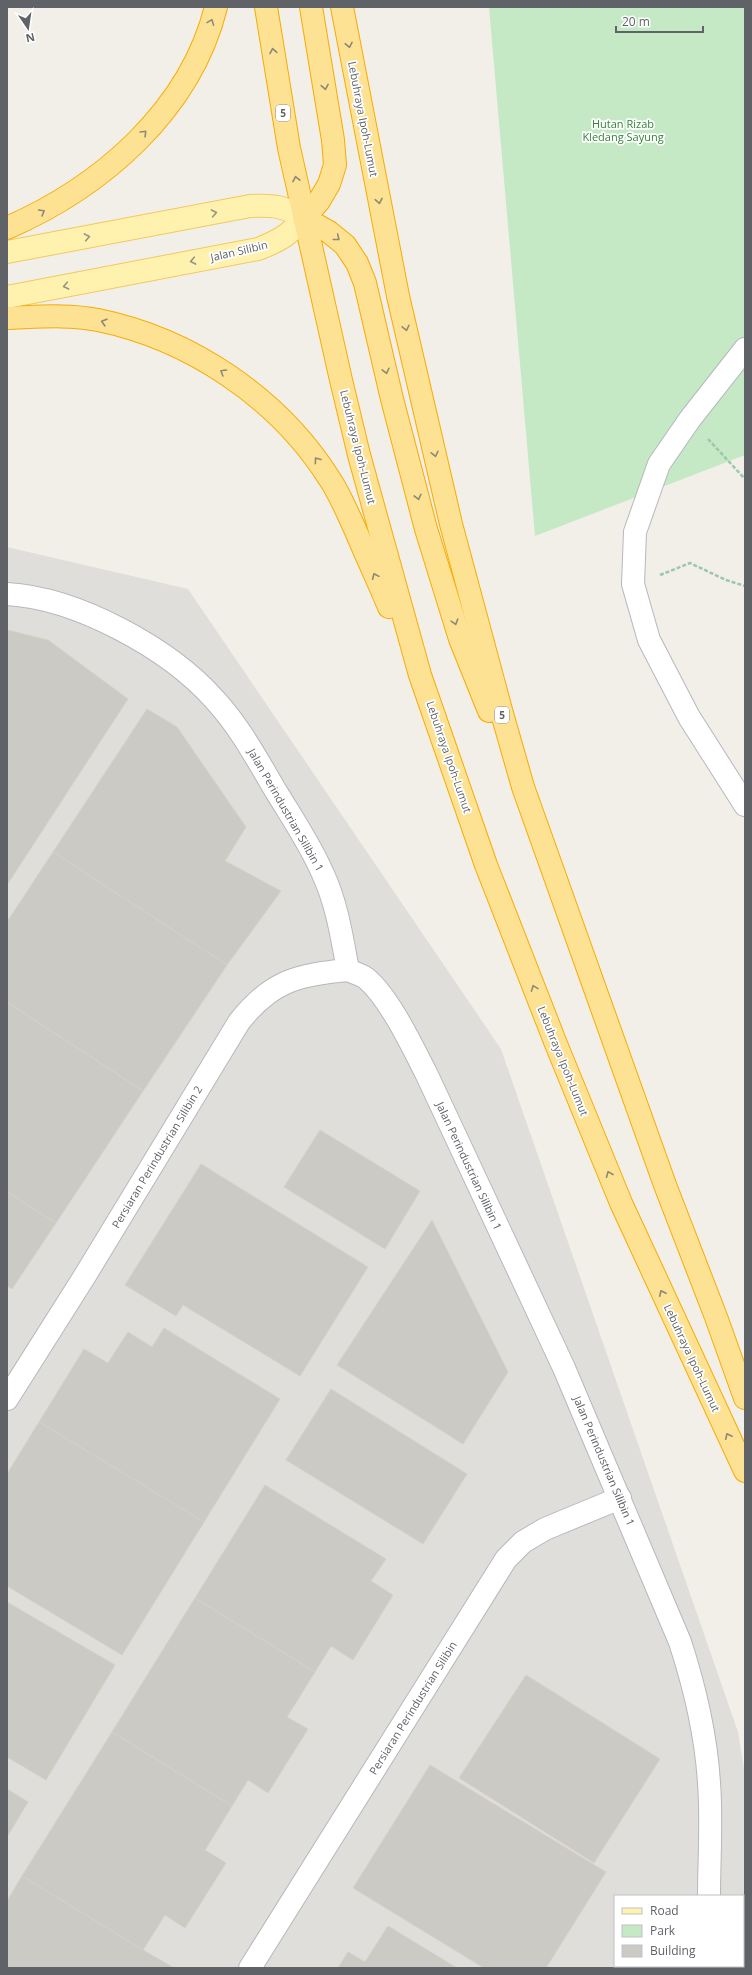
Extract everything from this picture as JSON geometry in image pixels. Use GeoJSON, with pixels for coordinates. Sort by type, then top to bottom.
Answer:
{"type":"FeatureCollection","features":[{"type":"Feature","properties":{"kind":"highway"},"geometry":{"type":"LineString","coordinates":[[7,228],[34,216],[76,192],[114,163],[151,126],[183,86],[200,50],[216,7]]}},
{"type":"Feature","properties":{"kind":"highway","name":"Lebuhraya Ipoh-Lumut"},"geometry":{"type":"LineString","coordinates":[[266,7],[289,148],[304,218],[359,455],[420,675],[486,865],[556,1044],[621,1203],[745,1471]]}},
{"type":"Feature","properties":{"kind":"highway"},"geometry":{"type":"LineString","coordinates":[[311,7],[333,140],[335,165],[329,184],[319,201],[304,218],[329,232],[345,245],[357,263],[366,283],[392,399],[426,529],[460,639],[490,714],[524,787]]}},
{"type":"Feature","properties":{"kind":"highway","name":"Lebuhraya Ipoh-Lumut"},"geometry":{"type":"LineString","coordinates":[[342,7],[398,296],[451,524],[501,710],[524,787],[665,1185],[716,1316],[745,1398]]}},
{"type":"Feature","properties":{"kind":"highway"},"geometry":{"type":"LineString","coordinates":[[7,318],[57,316],[97,320],[142,333],[186,350],[227,374],[271,409],[304,442],[330,479],[349,516],[420,675]]}},
{"type":"Feature","properties":{"kind":"main road"},"geometry":{"type":"LineString","coordinates":[[7,252],[250,206],[269,205],[286,207],[304,218]]}},
{"type":"Feature","properties":{"kind":"main road","name":"Jalan Silibin"},"geometry":{"type":"LineString","coordinates":[[7,297],[258,249],[279,241],[292,231],[304,218]]}},
{"type":"Feature","properties":{"kind":"street"},"geometry":{"type":"LineString","coordinates":[[745,349],[690,419],[659,464],[635,532],[633,584],[649,640],[689,717],[745,806]]}},
{"type":"Feature","properties":{"kind":"street","name":"Jalan Perindustrian Silibin 1"},"geometry":{"type":"LineString","coordinates":[[7,594],[30,595],[87,614],[140,639],[186,671],[215,700],[243,737],[297,825],[323,874],[338,916],[348,970],[367,979],[381,996],[403,1029],[426,1073],[564,1368],[680,1642],[693,1684],[703,1727],[710,1783],[709,1895]]}},
{"type":"Feature","properties":{"kind":"street","name":"Persiaran Perindustrian Silibin 2"},"geometry":{"type":"LineString","coordinates":[[7,1399],[86,1274],[239,1022],[252,1006],[270,991],[289,980],[320,973],[348,970]]}},
{"type":"Feature","properties":{"kind":"street","name":"Persiaran Perindustrian Silibin"},"geometry":{"type":"LineString","coordinates":[[250,1968],[506,1559],[523,1542],[545,1528],[620,1498]]}},
{"type":"Feature","properties":{"kind":"path"},"geometry":{"type":"LineString","coordinates":[[690,419],[745,479]]}},
{"type":"Feature","properties":{"kind":"path"},"geometry":{"type":"LineString","coordinates":[[633,584],[690,563],[726,580],[745,586]]}},
{"type":"Feature","properties":{"kind":"shaded area"},"geometry":{"type":"Polygon","coordinates":[[[7,547],[188,589],[501,1049],[738,1732],[745,1775],[745,1968],[7,1968],[7,547]]]}},
{"type":"Feature","properties":{"kind":"green space","name":"Hutan Rizab Kledang Sayung"},"geometry":{"type":"Polygon","coordinates":[[[489,7],[745,7],[745,455],[535,536],[489,7]]]}},
{"type":"Feature","properties":{"kind":"building"},"geometry":{"type":"Polygon","coordinates":[[[7,630],[48,640],[128,699],[7,885],[7,630]]]}},
{"type":"Feature","properties":{"kind":"building"},"geometry":{"type":"Polygon","coordinates":[[[147,709],[177,727],[246,827],[225,861],[281,891],[227,965],[53,852],[147,709]]]}},
{"type":"Feature","properties":{"kind":"building"},"geometry":{"type":"Polygon","coordinates":[[[53,852],[227,965],[143,1091],[7,1002],[7,922],[53,852]]]}},
{"type":"Feature","properties":{"kind":"building"},"geometry":{"type":"Polygon","coordinates":[[[7,1002],[143,1091],[56,1223],[7,1192],[7,1002]]]}},
{"type":"Feature","properties":{"kind":"building"},"geometry":{"type":"Polygon","coordinates":[[[320,1130],[420,1191],[385,1249],[284,1187],[320,1130]]]}},
{"type":"Feature","properties":{"kind":"building"},"geometry":{"type":"Polygon","coordinates":[[[201,1164],[368,1267],[300,1376],[183,1305],[176,1316],[125,1285],[201,1164]]]}},
{"type":"Feature","properties":{"kind":"building"},"geometry":{"type":"Polygon","coordinates":[[[7,1192],[56,1223],[12,1289],[7,1286],[7,1192]]]}},
{"type":"Feature","properties":{"kind":"building"},"geometry":{"type":"Polygon","coordinates":[[[432,1220],[508,1372],[463,1444],[337,1365],[432,1220]]]}},
{"type":"Feature","properties":{"kind":"building"},"geometry":{"type":"Polygon","coordinates":[[[164,1328],[280,1399],[204,1522],[39,1422],[84,1349],[108,1363],[128,1332],[152,1347],[164,1328]]]}},
{"type":"Feature","properties":{"kind":"building"},"geometry":{"type":"Polygon","coordinates":[[[331,1389],[467,1474],[423,1544],[286,1460],[331,1389]]]}},
{"type":"Feature","properties":{"kind":"building"},"geometry":{"type":"Polygon","coordinates":[[[39,1422],[204,1522],[122,1655],[7,1586],[7,1474],[39,1422]]]}},
{"type":"Feature","properties":{"kind":"building"},"geometry":{"type":"Polygon","coordinates":[[[265,1485],[386,1559],[371,1581],[393,1595],[353,1660],[331,1646],[315,1672],[195,1598],[265,1485]]]}},
{"type":"Feature","properties":{"kind":"building"},"geometry":{"type":"Polygon","coordinates":[[[195,1598],[315,1672],[287,1717],[308,1729],[268,1793],[248,1780],[232,1806],[112,1732],[195,1598]]]}},
{"type":"Feature","properties":{"kind":"building"},"geometry":{"type":"Polygon","coordinates":[[[7,1602],[115,1665],[46,1780],[7,1757],[7,1602]]]}},
{"type":"Feature","properties":{"kind":"building"},"geometry":{"type":"Polygon","coordinates":[[[526,1675],[660,1759],[594,1863],[459,1778],[526,1675]]]}},
{"type":"Feature","properties":{"kind":"building"},"geometry":{"type":"Polygon","coordinates":[[[112,1732],[232,1806],[205,1850],[226,1863],[185,1928],[165,1915],[143,1950],[22,1876],[112,1732]]]}},
{"type":"Feature","properties":{"kind":"building"},"geometry":{"type":"Polygon","coordinates":[[[430,1765],[606,1872],[546,1968],[484,1968],[353,1888],[430,1765]]]}},
{"type":"Feature","properties":{"kind":"building"},"geometry":{"type":"Polygon","coordinates":[[[7,1789],[28,1802],[7,1837],[7,1789]]]}},
{"type":"Feature","properties":{"kind":"building"},"geometry":{"type":"Polygon","coordinates":[[[22,1876],[174,1968],[7,1968],[7,1901],[22,1876]]]}},
{"type":"Feature","properties":{"kind":"building"},"geometry":{"type":"Polygon","coordinates":[[[388,1926],[457,1968],[338,1968],[348,1952],[365,1962],[388,1926]]]}}]}
